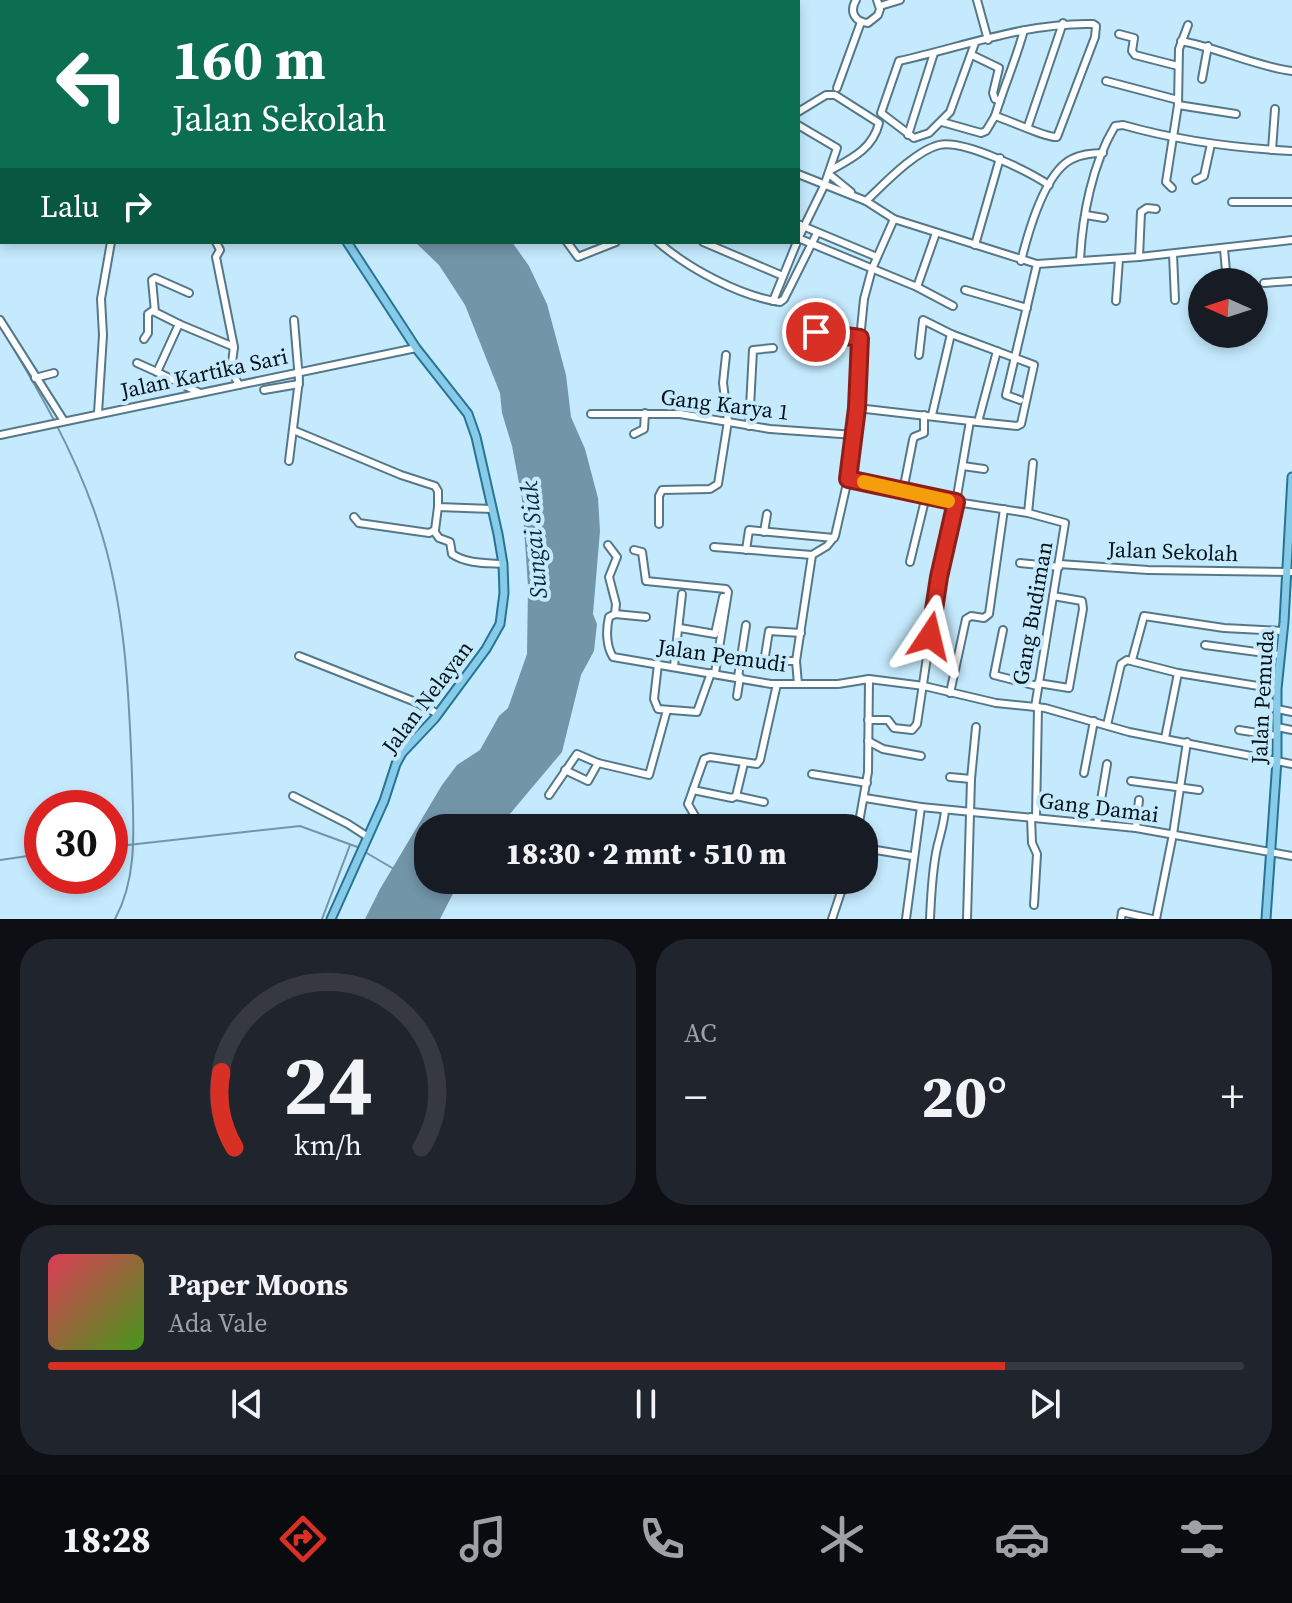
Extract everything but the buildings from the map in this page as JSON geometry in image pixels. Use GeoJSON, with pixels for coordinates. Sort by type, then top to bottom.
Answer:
{"type":"FeatureCollection","features":[{"type":"Feature","properties":{"kind":"main road","name":"Jalan Nelayan"},"geometry":{"type":"LineString","coordinates":[[331,919],[396,764],[479,660],[500,624],[504,593],[503,564],[492,509],[468,414],[416,348],[348,244]]}},
{"type":"Feature","properties":{"kind":"main road","name":"Jalan Pemuda"},"geometry":{"type":"LineString","coordinates":[[1266,919],[1277,760],[1277,689],[1289,572],[1292,477]]}},
{"type":"Feature","properties":{"kind":"street"},"geometry":{"type":"LineString","coordinates":[[856,0],[853,12],[861,22],[868,23],[877,18],[878,3],[900,0]]}},
{"type":"Feature","properties":{"kind":"street"},"geometry":{"type":"LineString","coordinates":[[977,0],[988,40]]}},
{"type":"Feature","properties":{"kind":"street"},"geometry":{"type":"LineString","coordinates":[[837,88],[861,22]]}},
{"type":"Feature","properties":{"kind":"street"},"geometry":{"type":"LineString","coordinates":[[975,43],[950,112],[942,122],[917,138],[908,135],[881,113],[899,61],[1024,30],[1063,23],[1096,26],[1095,37],[1057,137],[1049,137],[1028,126],[995,116]]}},
{"type":"Feature","properties":{"kind":"street"},"geometry":{"type":"LineString","coordinates":[[1028,126],[1063,23]]}},
{"type":"Feature","properties":{"kind":"street"},"geometry":{"type":"LineString","coordinates":[[1172,188],[1166,182],[1178,103],[1181,41],[1188,25]]}},
{"type":"Feature","properties":{"kind":"street"},"geometry":{"type":"LineString","coordinates":[[942,122],[981,133],[986,131],[1013,69],[1024,30]]}},
{"type":"Feature","properties":{"kind":"street"},"geometry":{"type":"LineString","coordinates":[[1119,34],[1134,38],[1132,51],[1135,55],[1178,66]]}},
{"type":"Feature","properties":{"kind":"street"},"geometry":{"type":"LineString","coordinates":[[1181,41],[1208,46],[1275,69],[1292,71]]}},
{"type":"Feature","properties":{"kind":"street"},"geometry":{"type":"LineString","coordinates":[[1202,79],[1208,46]]}},
{"type":"Feature","properties":{"kind":"street"},"geometry":{"type":"LineString","coordinates":[[908,135],[934,53]]}},
{"type":"Feature","properties":{"kind":"street"},"geometry":{"type":"LineString","coordinates":[[972,55],[999,68],[993,93],[995,99],[1000,101]]}},
{"type":"Feature","properties":{"kind":"street"},"geometry":{"type":"LineString","coordinates":[[1106,81],[1178,103],[1236,114]]}},
{"type":"Feature","properties":{"kind":"street"},"geometry":{"type":"LineString","coordinates":[[800,111],[826,95],[835,95],[879,123],[871,142],[860,154],[830,172]]}},
{"type":"Feature","properties":{"kind":"street"},"geometry":{"type":"LineString","coordinates":[[1272,150],[1275,109]]}},
{"type":"Feature","properties":{"kind":"street"},"geometry":{"type":"LineString","coordinates":[[1080,261],[1086,215],[1113,129],[1123,125],[1211,144],[1292,151]]}},
{"type":"Feature","properties":{"kind":"street"},"geometry":{"type":"LineString","coordinates":[[800,126],[837,147],[824,186],[801,225],[877,257]]}},
{"type":"Feature","properties":{"kind":"street"},"geometry":{"type":"LineString","coordinates":[[1196,180],[1204,176],[1211,144]]}},
{"type":"Feature","properties":{"kind":"street"},"geometry":{"type":"LineString","coordinates":[[866,201],[915,157],[938,145],[1000,158],[1049,185]]}},
{"type":"Feature","properties":{"kind":"street"},"geometry":{"type":"LineString","coordinates":[[1021,261],[1049,185],[1070,160],[1103,153]]}},
{"type":"Feature","properties":{"kind":"street"},"geometry":{"type":"LineString","coordinates":[[975,245],[1000,158]]}},
{"type":"Feature","properties":{"kind":"street"},"geometry":{"type":"LineString","coordinates":[[830,172],[857,197]]}},
{"type":"Feature","properties":{"kind":"street"},"geometry":{"type":"LineString","coordinates":[[800,175],[866,201],[894,219],[1037,264],[1173,254],[1292,240]]}},
{"type":"Feature","properties":{"kind":"street"},"geometry":{"type":"LineString","coordinates":[[1232,202],[1292,202]]}},
{"type":"Feature","properties":{"kind":"street"},"geometry":{"type":"LineString","coordinates":[[1139,257],[1141,212],[1147,208],[1156,209]]}},
{"type":"Feature","properties":{"kind":"street"},"geometry":{"type":"LineString","coordinates":[[1086,215],[1104,218]]}},
{"type":"Feature","properties":{"kind":"street"},"geometry":{"type":"LineString","coordinates":[[714,547],[812,555],[834,538],[855,435],[864,299],[872,269],[894,219]]}},
{"type":"Feature","properties":{"kind":"street"},"geometry":{"type":"LineString","coordinates":[[661,244],[694,269],[780,302],[817,233]]}},
{"type":"Feature","properties":{"kind":"street"},"geometry":{"type":"LineString","coordinates":[[917,287],[936,233]]}},
{"type":"Feature","properties":{"kind":"street"},"geometry":{"type":"LineString","coordinates":[[800,240],[917,287],[953,306]]}},
{"type":"Feature","properties":{"kind":"street"},"geometry":{"type":"LineString","coordinates":[[98,413],[103,335],[101,299],[111,244]]}},
{"type":"Feature","properties":{"kind":"street"},"geometry":{"type":"LineString","coordinates":[[217,244],[220,250],[216,257],[220,282],[234,347],[231,370],[239,385]]}},
{"type":"Feature","properties":{"kind":"street"},"geometry":{"type":"LineString","coordinates":[[568,244],[578,257],[611,244]]}},
{"type":"Feature","properties":{"kind":"street"},"geometry":{"type":"LineString","coordinates":[[708,244],[783,276]]}},
{"type":"Feature","properties":{"kind":"street"},"geometry":{"type":"LineString","coordinates":[[773,301],[796,244]]}},
{"type":"Feature","properties":{"kind":"street"},"geometry":{"type":"LineString","coordinates":[[1224,249],[1226,268]]}},
{"type":"Feature","properties":{"kind":"street"},"geometry":{"type":"LineString","coordinates":[[856,263],[861,250]]}},
{"type":"Feature","properties":{"kind":"street"},"geometry":{"type":"LineString","coordinates":[[1173,254],[1175,300]]}},
{"type":"Feature","properties":{"kind":"street"},"geometry":{"type":"LineString","coordinates":[[1116,301],[1119,259]]}},
{"type":"Feature","properties":{"kind":"street"},"geometry":{"type":"LineString","coordinates":[[1020,400],[1006,396],[1037,264]]}},
{"type":"Feature","properties":{"kind":"street"},"geometry":{"type":"LineString","coordinates":[[154,310],[153,278],[189,293]]}},
{"type":"Feature","properties":{"kind":"street"},"geometry":{"type":"LineString","coordinates":[[1268,283],[1292,281]]}},
{"type":"Feature","properties":{"kind":"street"},"geometry":{"type":"LineString","coordinates":[[965,290],[1027,308]]}},
{"type":"Feature","properties":{"kind":"street"},"geometry":{"type":"LineString","coordinates":[[154,310],[234,347]]}},
{"type":"Feature","properties":{"kind":"street"},"geometry":{"type":"LineString","coordinates":[[144,339],[148,333],[148,314],[154,310]]}},
{"type":"Feature","properties":{"kind":"street"},"geometry":{"type":"LineString","coordinates":[[0,320],[64,421]]}},
{"type":"Feature","properties":{"kind":"street"},"geometry":{"type":"LineString","coordinates":[[289,461],[299,378],[294,320]]}},
{"type":"Feature","properties":{"kind":"street"},"geometry":{"type":"LineString","coordinates":[[857,408],[1021,424],[1035,366],[923,321],[919,355]]}},
{"type":"Feature","properties":{"kind":"street"},"geometry":{"type":"LineString","coordinates":[[157,372],[179,324]]}},
{"type":"Feature","properties":{"kind":"street"},"geometry":{"type":"LineString","coordinates":[[794,328],[860,338]]}},
{"type":"Feature","properties":{"kind":"street"},"geometry":{"type":"LineString","coordinates":[[903,491],[914,437],[925,430],[951,334]]}},
{"type":"Feature","properties":{"kind":"street","name":"Jalan Kartika Sari"},"geometry":{"type":"LineString","coordinates":[[0,435],[239,385],[299,378],[416,348]]}},
{"type":"Feature","properties":{"kind":"street"},"geometry":{"type":"LineString","coordinates":[[749,426],[753,350],[773,348]]}},
{"type":"Feature","properties":{"kind":"street"},"geometry":{"type":"LineString","coordinates":[[868,720],[888,720],[892,727],[912,730],[917,724],[939,577],[974,421],[997,351]]}},
{"type":"Feature","properties":{"kind":"street"},"geometry":{"type":"LineString","coordinates":[[659,524],[659,496],[662,490],[716,487],[728,421],[723,383],[726,355]]}},
{"type":"Feature","properties":{"kind":"street"},"geometry":{"type":"LineString","coordinates":[[137,363],[200,393]]}},
{"type":"Feature","properties":{"kind":"street"},"geometry":{"type":"LineString","coordinates":[[35,378],[54,373]]}},
{"type":"Feature","properties":{"kind":"street"},"geometry":{"type":"LineString","coordinates":[[264,390],[299,378]]}},
{"type":"Feature","properties":{"kind":"street"},"geometry":{"type":"LineString","coordinates":[[634,434],[644,429],[645,413]]}},
{"type":"Feature","properties":{"kind":"street","name":"Gang Karya 1"},"geometry":{"type":"LineString","coordinates":[[591,414],[680,414],[749,426],[855,435]]}},
{"type":"Feature","properties":{"kind":"street"},"geometry":{"type":"LineString","coordinates":[[293,430],[435,486],[438,507],[434,531],[439,538],[450,542],[450,551],[457,558],[473,562],[503,564]]}},
{"type":"Feature","properties":{"kind":"street"},"geometry":{"type":"LineString","coordinates":[[848,479],[956,502],[1028,513],[1033,463]]}},
{"type":"Feature","properties":{"kind":"street"},"geometry":{"type":"LineString","coordinates":[[963,466],[984,469]]}},
{"type":"Feature","properties":{"kind":"street"},"geometry":{"type":"LineString","coordinates":[[910,562],[926,496]]}},
{"type":"Feature","properties":{"kind":"street"},"geometry":{"type":"LineString","coordinates":[[438,507],[492,509]]}},
{"type":"Feature","properties":{"kind":"street"},"geometry":{"type":"LineString","coordinates":[[950,693],[966,619],[971,616],[984,618],[989,614],[1004,509]]}},
{"type":"Feature","properties":{"kind":"street","name":"Gang Budiman"},"geometry":{"type":"LineString","coordinates":[[1028,513],[1061,521],[1066,526],[1036,707],[1032,843],[1037,854],[1034,905]]}},
{"type":"Feature","properties":{"kind":"street"},"geometry":{"type":"LineString","coordinates":[[764,532],[767,514]]}},
{"type":"Feature","properties":{"kind":"street"},"geometry":{"type":"LineString","coordinates":[[354,517],[359,523],[391,529],[434,531]]}},
{"type":"Feature","properties":{"kind":"street"},"geometry":{"type":"LineString","coordinates":[[746,550],[749,530],[834,538]]}},
{"type":"Feature","properties":{"kind":"street","name":"Jalan Pemudi"},"geometry":{"type":"LineString","coordinates":[[608,545],[617,557],[609,577],[616,604],[615,614],[607,622],[608,648],[613,657],[777,684],[838,684],[869,679],[924,686],[996,703],[1036,707],[1129,732],[1292,764]]}},
{"type":"Feature","properties":{"kind":"street"},"geometry":{"type":"LineString","coordinates":[[634,550],[642,552],[646,581],[726,589],[728,592],[713,673],[697,712],[658,709],[654,703],[658,664]]}},
{"type":"Feature","properties":{"kind":"street"},"geometry":{"type":"LineString","coordinates":[[798,684],[796,661],[812,555]]}},
{"type":"Feature","properties":{"kind":"street","name":"Jalan Sekolah"},"geometry":{"type":"LineString","coordinates":[[1020,563],[1148,570],[1289,572]]}},
{"type":"Feature","properties":{"kind":"street"},"geometry":{"type":"LineString","coordinates":[[674,666],[682,594]]}},
{"type":"Feature","properties":{"kind":"street"},"geometry":{"type":"LineString","coordinates":[[1003,630],[994,675],[1069,688],[1083,609],[1080,599],[1053,596]]}},
{"type":"Feature","properties":{"kind":"street"},"geometry":{"type":"LineString","coordinates":[[680,628],[715,634],[723,597]]}},
{"type":"Feature","properties":{"kind":"street"},"geometry":{"type":"LineString","coordinates":[[615,614],[646,617]]}},
{"type":"Feature","properties":{"kind":"street"},"geometry":{"type":"LineString","coordinates":[[1132,660],[1144,616],[1224,628],[1283,631]]}},
{"type":"Feature","properties":{"kind":"street"},"geometry":{"type":"LineString","coordinates":[[737,696],[746,625]]}},
{"type":"Feature","properties":{"kind":"street"},"geometry":{"type":"LineString","coordinates":[[765,656],[769,631],[801,633]]}},
{"type":"Feature","properties":{"kind":"street"},"geometry":{"type":"LineString","coordinates":[[1205,645],[1280,655]]}},
{"type":"Feature","properties":{"kind":"street"},"geometry":{"type":"LineString","coordinates":[[299,656],[418,703],[438,714]]}},
{"type":"Feature","properties":{"kind":"street"},"geometry":{"type":"LineString","coordinates":[[1107,725],[1124,660],[1178,673],[1277,689]]}},
{"type":"Feature","properties":{"kind":"street"},"geometry":{"type":"LineString","coordinates":[[776,661],[796,661]]}},
{"type":"Feature","properties":{"kind":"street"},"geometry":{"type":"LineString","coordinates":[[1165,738],[1178,673]]}},
{"type":"Feature","properties":{"kind":"street"},"geometry":{"type":"LineString","coordinates":[[861,814],[867,783],[869,679]]}},
{"type":"Feature","properties":{"kind":"street"},"geometry":{"type":"LineString","coordinates":[[694,814],[688,804],[704,759],[753,765],[760,760],[777,684]]}},
{"type":"Feature","properties":{"kind":"street"},"geometry":{"type":"LineString","coordinates":[[1277,709],[1292,712]]}},
{"type":"Feature","properties":{"kind":"street"},"geometry":{"type":"LineString","coordinates":[[549,795],[577,754],[598,763],[649,775],[667,710]]}},
{"type":"Feature","properties":{"kind":"street"},"geometry":{"type":"LineString","coordinates":[[1084,773],[1094,721]]}},
{"type":"Feature","properties":{"kind":"street"},"geometry":{"type":"LineString","coordinates":[[967,919],[971,779],[976,727]]}},
{"type":"Feature","properties":{"kind":"street"},"geometry":{"type":"LineString","coordinates":[[1277,727],[1292,730]]}},
{"type":"Feature","properties":{"kind":"street"},"geometry":{"type":"LineString","coordinates":[[1239,730],[1277,736]]}},
{"type":"Feature","properties":{"kind":"street"},"geometry":{"type":"LineString","coordinates":[[868,741],[883,749],[921,756]]}},
{"type":"Feature","properties":{"kind":"street"},"geometry":{"type":"LineString","coordinates":[[1121,919],[1122,912],[1154,919],[1173,834],[1187,742]]}},
{"type":"Feature","properties":{"kind":"street"},"geometry":{"type":"LineString","coordinates":[[565,770],[588,781],[598,763]]}},
{"type":"Feature","properties":{"kind":"street"},"geometry":{"type":"LineString","coordinates":[[736,796],[744,763]]}},
{"type":"Feature","properties":{"kind":"street"},"geometry":{"type":"LineString","coordinates":[[1097,824],[1107,764]]}},
{"type":"Feature","properties":{"kind":"street"},"geometry":{"type":"LineString","coordinates":[[812,774],[867,783]]}},
{"type":"Feature","properties":{"kind":"street"},"geometry":{"type":"LineString","coordinates":[[950,777],[971,779]]}},
{"type":"Feature","properties":{"kind":"street"},"geometry":{"type":"LineString","coordinates":[[1131,781],[1199,790]]}},
{"type":"Feature","properties":{"kind":"street"},"geometry":{"type":"LineString","coordinates":[[693,790],[764,802]]}},
{"type":"Feature","properties":{"kind":"street"},"geometry":{"type":"LineString","coordinates":[[293,796],[348,824],[366,840]]}},
{"type":"Feature","properties":{"kind":"street","name":"Gang Damai"},"geometry":{"type":"LineString","coordinates":[[865,798],[970,813],[1136,828],[1292,856]]}},
{"type":"Feature","properties":{"kind":"street"},"geometry":{"type":"LineString","coordinates":[[1136,828],[1139,800]]}},
{"type":"Feature","properties":{"kind":"street"},"geometry":{"type":"LineString","coordinates":[[906,919],[912,856],[921,807]]}},
{"type":"Feature","properties":{"kind":"street"},"geometry":{"type":"LineString","coordinates":[[930,919],[935,862],[943,834],[945,810]]}},
{"type":"Feature","properties":{"kind":"street"},"geometry":{"type":"LineString","coordinates":[[878,850],[912,856]]}},
{"type":"Feature","properties":{"kind":"street"},"geometry":{"type":"LineString","coordinates":[[832,919],[840,894]]}},
{"type":"Feature","properties":{"kind":"water","name":"Sungai Siak"},"geometry":{"type":"Polygon","coordinates":[[[417,244],[513,244],[529,266],[547,304],[566,375],[571,417],[585,449],[598,498],[600,531],[593,614],[597,624],[594,651],[581,675],[562,752],[510,814],[425,814],[457,765],[480,750],[499,716],[508,708],[527,654],[528,586],[522,499],[500,393],[465,305],[439,265],[417,244]]]}},
{"type":"Feature","properties":{"kind":"water"},"geometry":{"type":"Polygon","coordinates":[[[414,832],[414,894],[453,894],[440,919],[365,919],[414,832]]]}},
{"type":"Feature","properties":{"kind":"waterway"},"geometry":{"type":"LineString","coordinates":[[0,326],[67,446],[98,522],[114,584],[127,679],[133,830],[128,885],[115,919]]}},
{"type":"Feature","properties":{"kind":"waterway"},"geometry":{"type":"LineString","coordinates":[[128,845],[300,826],[360,848]]}},
{"type":"Feature","properties":{"kind":"waterway"},"geometry":{"type":"LineString","coordinates":[[322,919],[350,845]]}},
{"type":"Feature","properties":{"kind":"waterway"},"geometry":{"type":"LineString","coordinates":[[365,852],[394,869]]}},
{"type":"Feature","properties":{"kind":"waterway"},"geometry":{"type":"LineString","coordinates":[[0,860],[24,857]]}},
{"type":"Feature","properties":{"kind":"slow traffic"},"geometry":{"type":"LineString","coordinates":[[864,482],[948,501]]}},
{"type":"Feature","properties":{"kind":"route"},"geometry":{"type":"LineString","coordinates":[[816,332],[860,338],[855,435],[848,479],[956,502],[939,577],[930,636]]}}]}
